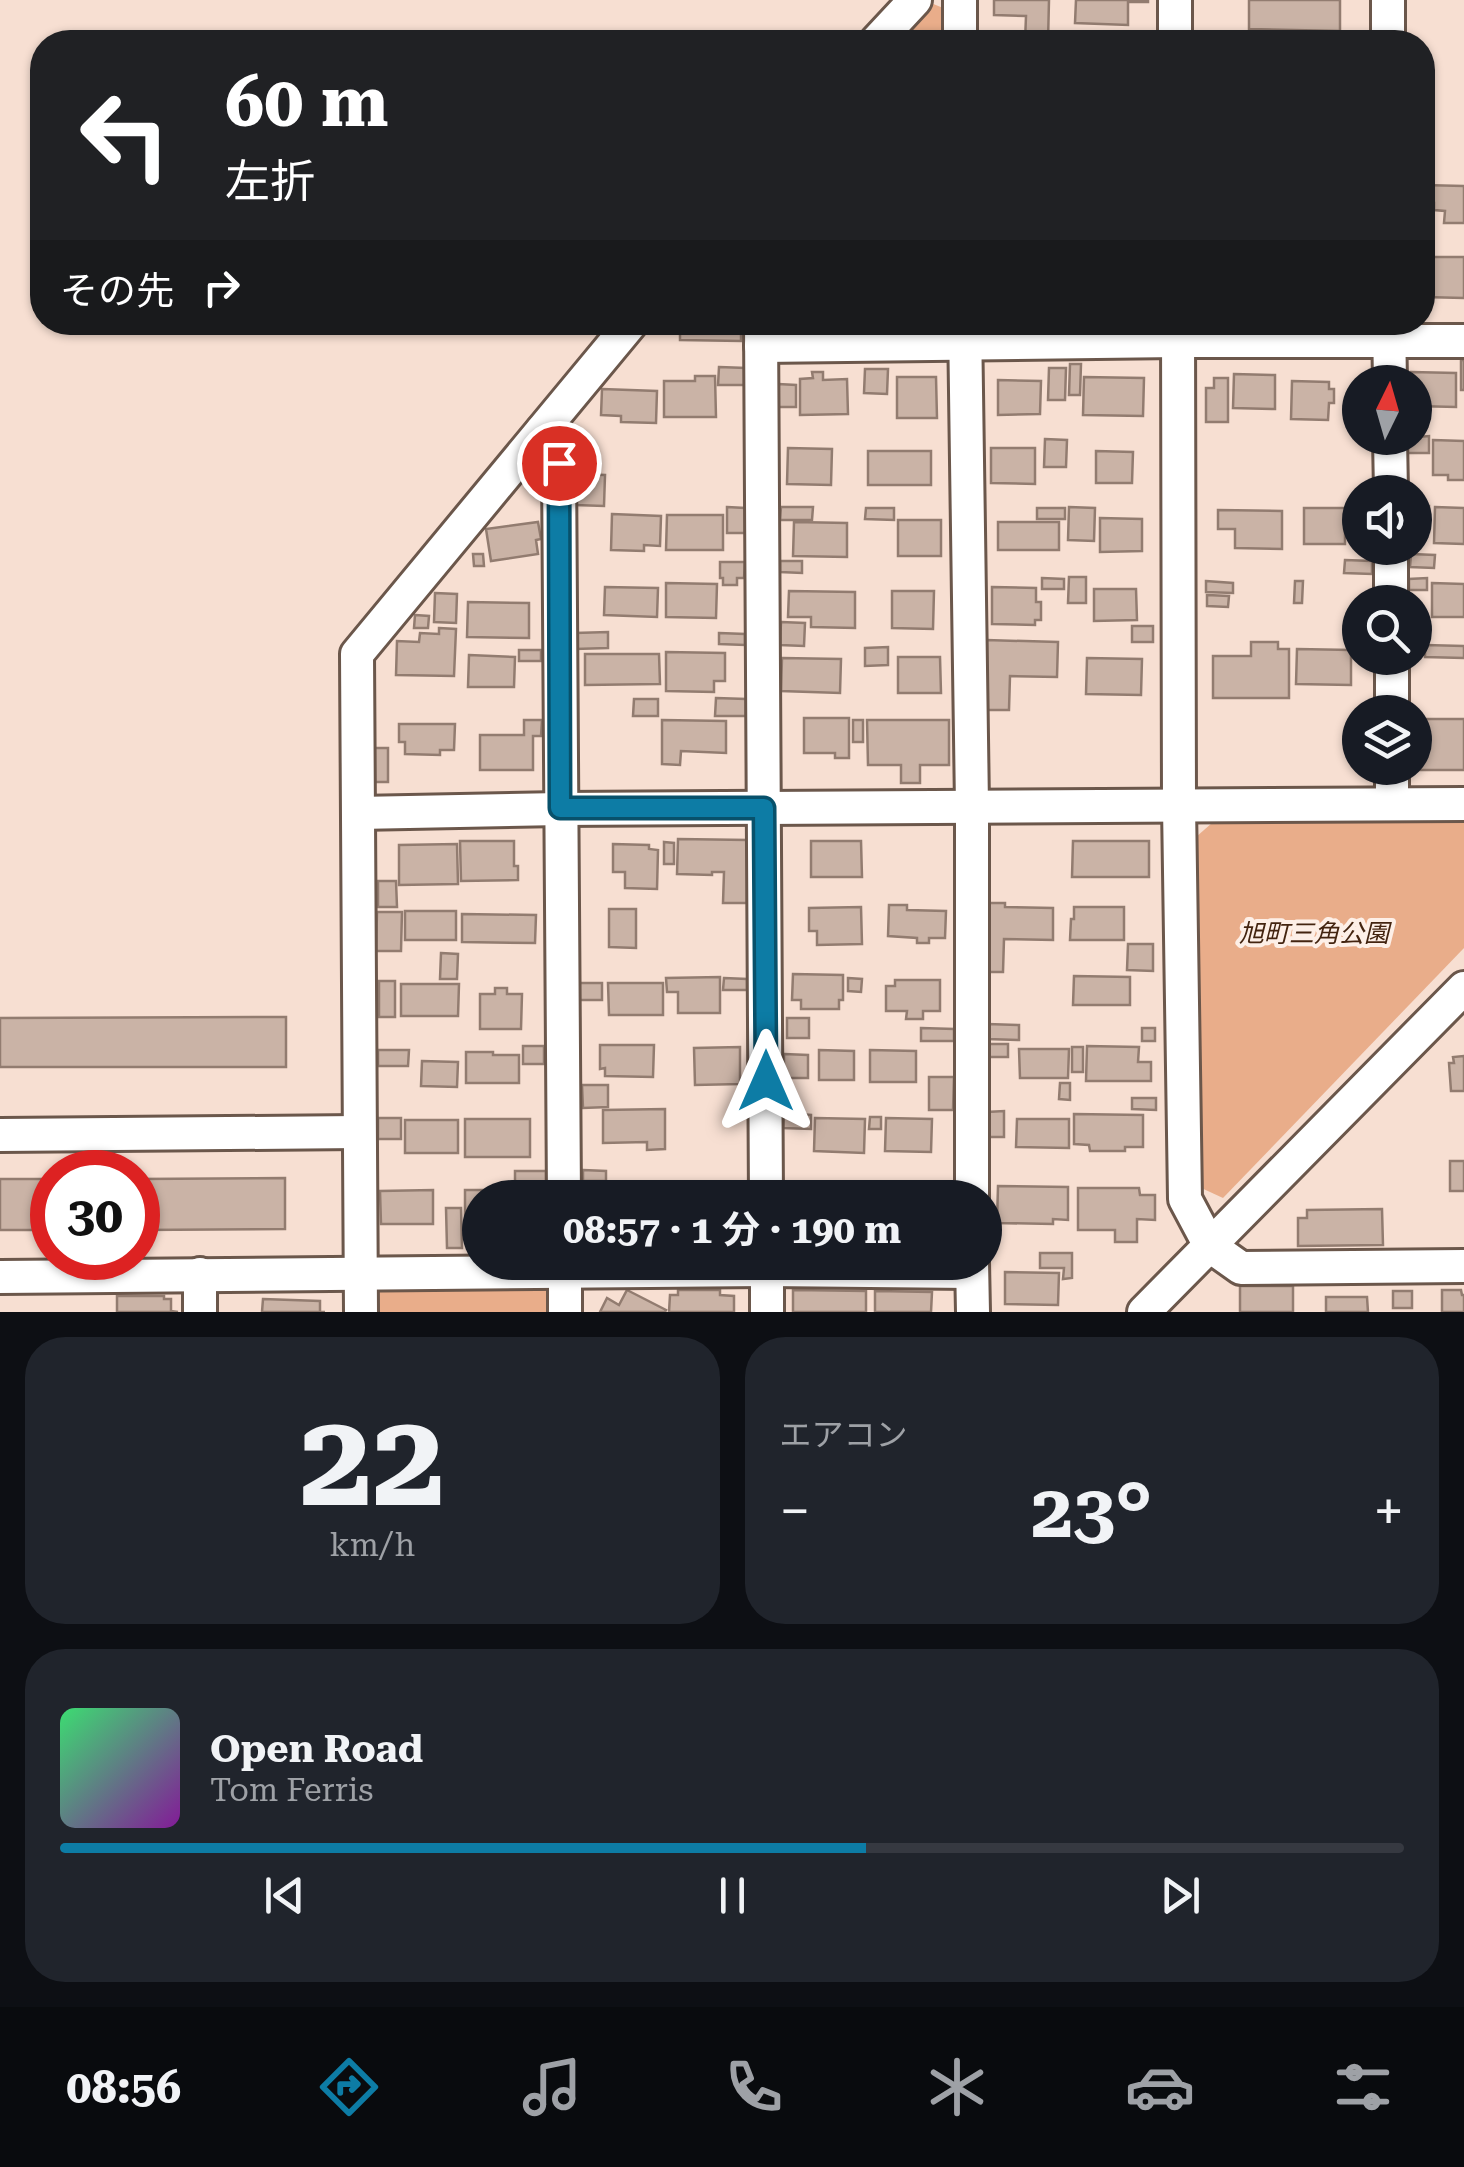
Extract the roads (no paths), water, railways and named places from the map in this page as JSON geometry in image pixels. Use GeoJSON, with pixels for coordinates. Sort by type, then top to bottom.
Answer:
{"type":"FeatureCollection","features":[{"type":"Feature","properties":{"kind":"street"},"geometry":{"type":"LineString","coordinates":[[887,30],[915,0]]}},
{"type":"Feature","properties":{"kind":"street"},"geometry":{"type":"LineString","coordinates":[[960,0],[960,30]]}},
{"type":"Feature","properties":{"kind":"street"},"geometry":{"type":"LineString","coordinates":[[1175,0],[1176,30]]}},
{"type":"Feature","properties":{"kind":"street"},"geometry":{"type":"LineString","coordinates":[[1388,0],[1388,30]]}},
{"type":"Feature","properties":{"kind":"street"},"geometry":{"type":"LineString","coordinates":[[361,1312],[357,654],[621,335]]}},
{"type":"Feature","properties":{"kind":"street"},"geometry":{"type":"LineString","coordinates":[[761,335],[766,1180]]}},
{"type":"Feature","properties":{"kind":"street"},"geometry":{"type":"LineString","coordinates":[[965,335],[972,806],[972,1180]]}},
{"type":"Feature","properties":{"kind":"street"},"geometry":{"type":"LineString","coordinates":[[1178,335],[1184,1200],[1210,1246],[1241,1268],[1464,1266]]}},
{"type":"Feature","properties":{"kind":"street"},"geometry":{"type":"LineString","coordinates":[[1390,335],[1390,365]]}},
{"type":"Feature","properties":{"kind":"street"},"geometry":{"type":"LineString","coordinates":[[1415,335],[1464,341]]}},
{"type":"Feature","properties":{"kind":"street"},"geometry":{"type":"LineString","coordinates":[[542,431],[559,463],[564,1180]]}},
{"type":"Feature","properties":{"kind":"street"},"geometry":{"type":"LineString","coordinates":[[1392,785],[1392,804]]}},
{"type":"Feature","properties":{"kind":"street"},"geometry":{"type":"LineString","coordinates":[[358,813],[560,808],[1464,804]]}},
{"type":"Feature","properties":{"kind":"street"},"geometry":{"type":"LineString","coordinates":[[1144,1312],[1464,988]]}},
{"type":"Feature","properties":{"kind":"street"},"geometry":{"type":"LineString","coordinates":[[0,1135],[359,1132]]}},
{"type":"Feature","properties":{"kind":"street"},"geometry":{"type":"LineString","coordinates":[[0,1277],[462,1271]]}},
{"type":"Feature","properties":{"kind":"street"},"geometry":{"type":"LineString","coordinates":[[200,1274],[200,1312]]}},
{"type":"Feature","properties":{"kind":"street"},"geometry":{"type":"LineString","coordinates":[[1180,1275],[1182,1312]]}},
{"type":"Feature","properties":{"kind":"street"},"geometry":{"type":"LineString","coordinates":[[564,1280],[565,1312]]}},
{"type":"Feature","properties":{"kind":"street"},"geometry":{"type":"LineString","coordinates":[[767,1280],[767,1312]]}},
{"type":"Feature","properties":{"kind":"street"},"geometry":{"type":"LineString","coordinates":[[973,1280],[974,1312]]}},
{"type":"Feature","properties":{"kind":"park label","name":"旭町三角公園"},"geometry":{"type":"Point","coordinates":[1314,933]}}]}
